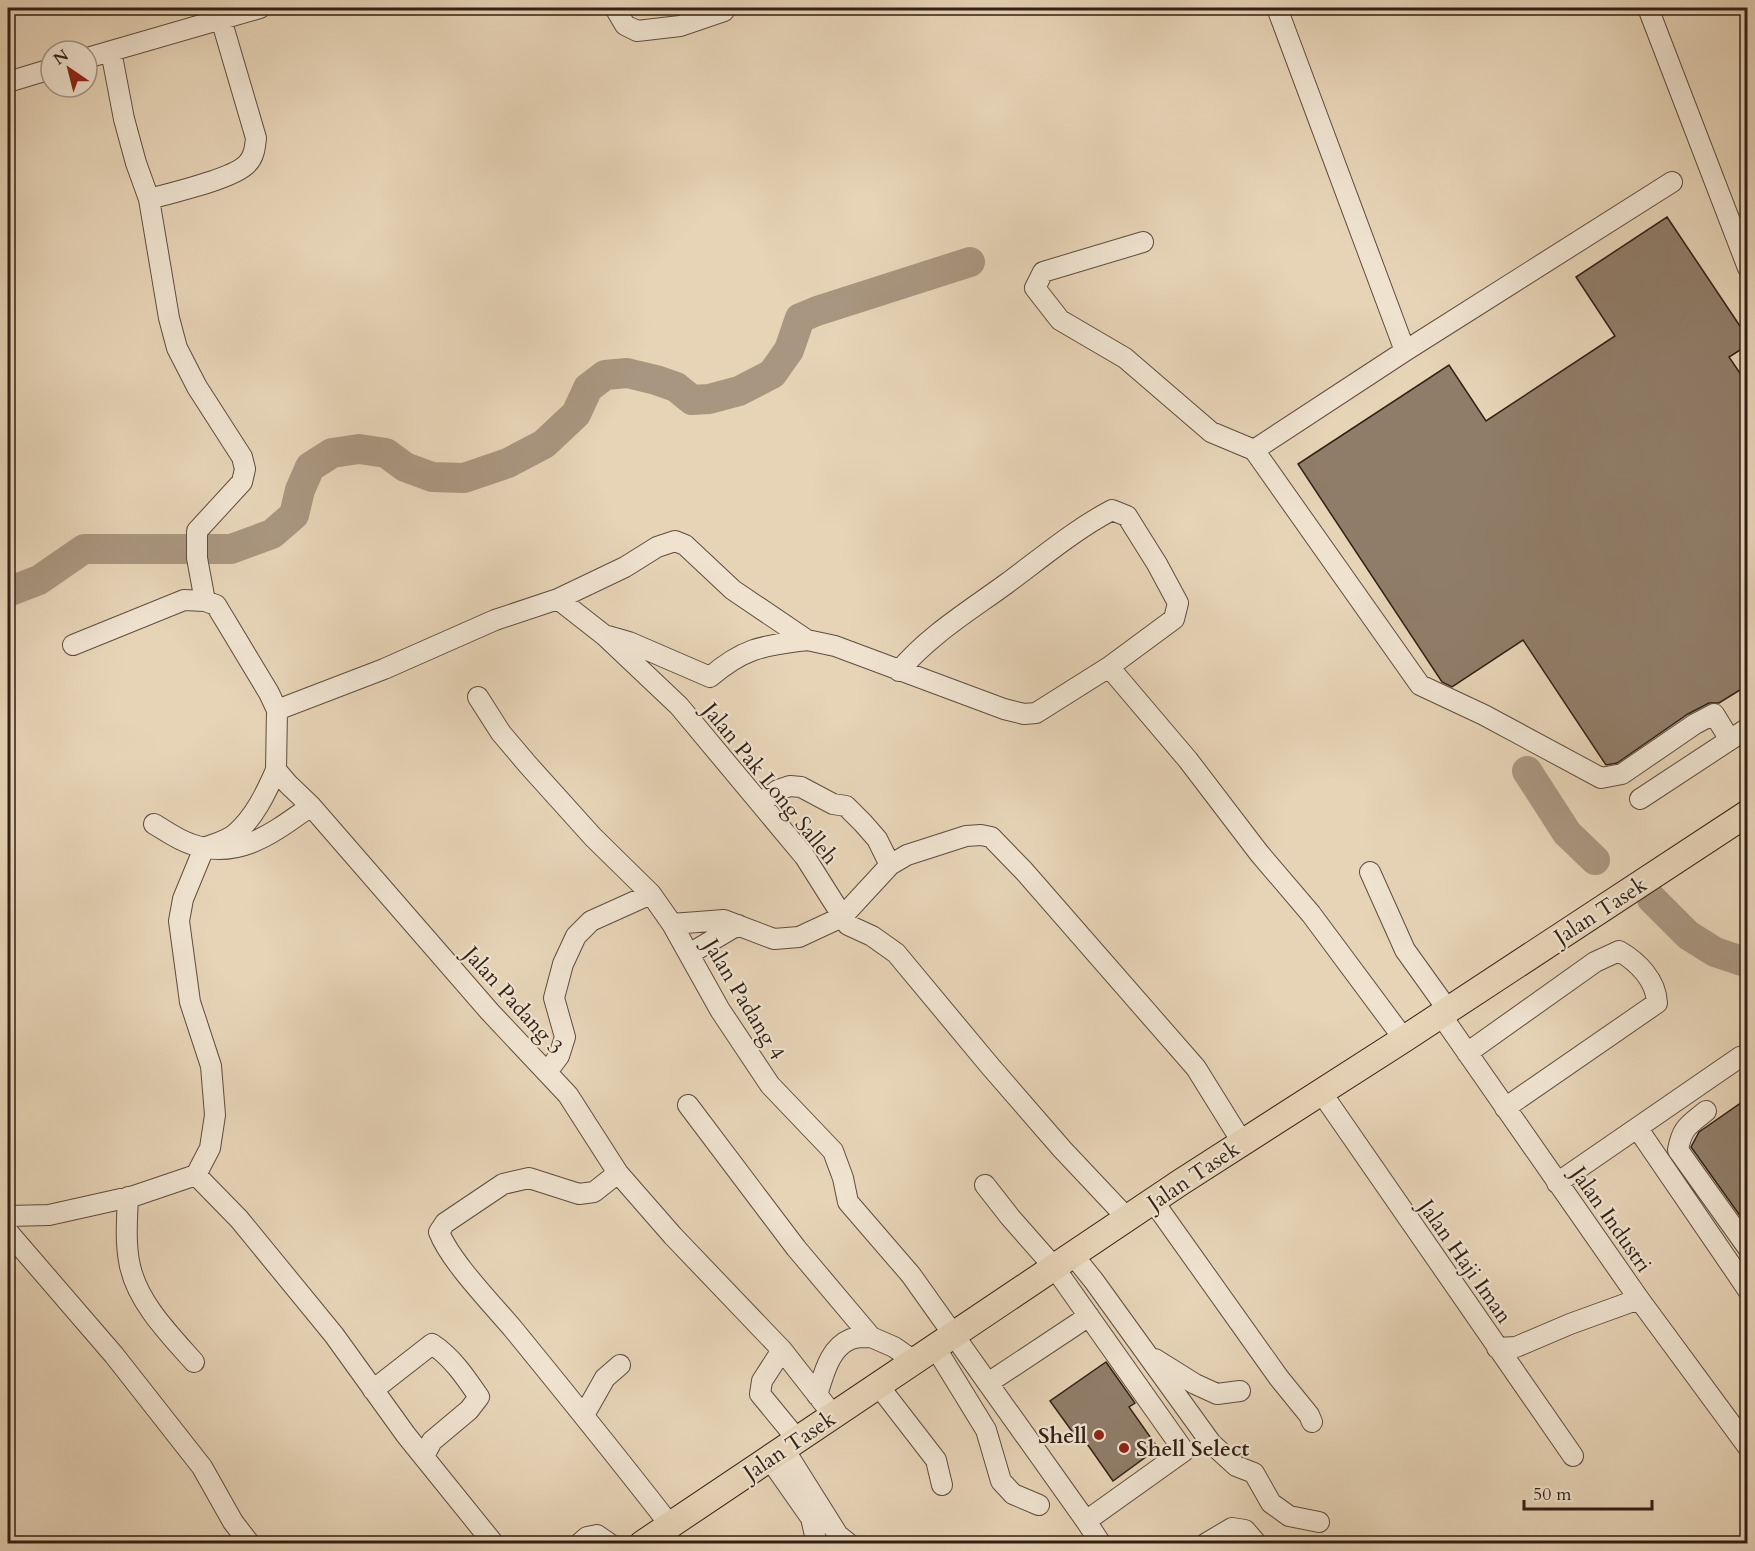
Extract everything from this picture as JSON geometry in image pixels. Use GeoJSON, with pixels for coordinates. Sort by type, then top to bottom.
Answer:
{"type":"FeatureCollection","features":[{"type":"Feature","properties":{"kind":"main road","name":"Jalan Tasek"},"geometry":{"type":"LineString","coordinates":[[655,1537],[833,1415],[1242,1142],[1404,1039],[1748,813]]}},
{"type":"Feature","properties":{"kind":"street"},"geometry":{"type":"LineString","coordinates":[[99,54],[212,16],[260,8]]}},
{"type":"Feature","properties":{"kind":"street"},"geometry":{"type":"LineString","coordinates":[[615,8],[625,25],[637,31],[680,26],[725,9]]}},
{"type":"Feature","properties":{"kind":"street"},"geometry":{"type":"LineString","coordinates":[[1277,8],[1405,351]]}},
{"type":"Feature","properties":{"kind":"street"},"geometry":{"type":"LineString","coordinates":[[1648,8],[1748,268]]}},
{"type":"Feature","properties":{"kind":"street"},"geometry":{"type":"LineString","coordinates":[[149,199],[217,180],[246,166],[253,156],[256,138],[212,16]]}},
{"type":"Feature","properties":{"kind":"street"},"geometry":{"type":"LineString","coordinates":[[111,51],[124,119],[149,199],[169,318],[177,348],[197,387],[242,457],[245,469],[242,482],[198,531],[196,558],[205,601]]}},
{"type":"Feature","properties":{"kind":"street"},"geometry":{"type":"LineString","coordinates":[[8,82],[39,73]]}},
{"type":"Feature","properties":{"kind":"street"},"geometry":{"type":"LineString","coordinates":[[1254,450],[1405,351],[1672,182]]}},
{"type":"Feature","properties":{"kind":"street"},"geometry":{"type":"LineString","coordinates":[[1143,242],[1043,272],[1035,288],[1060,320],[1125,358],[1211,432],[1254,450],[1420,685],[1484,715],[1601,778],[1622,774],[1695,724],[1714,714],[1730,740]]}},
{"type":"Feature","properties":{"kind":"street"},"geometry":{"type":"LineString","coordinates":[[604,635],[629,642],[710,677],[731,659],[763,646],[807,640],[835,646],[899,671],[1004,709],[1024,714],[1036,713],[1044,709],[1109,668],[1174,619],[1178,603],[1127,516],[1112,510],[1060,544],[945,628],[909,659],[899,671]]}},
{"type":"Feature","properties":{"kind":"street"},"geometry":{"type":"LineString","coordinates":[[277,710],[384,669],[495,620],[558,599],[625,567],[657,547],[675,541],[685,545],[733,590],[807,640]]}},
{"type":"Feature","properties":{"kind":"street","name":"Jalan Pak Long Salleh"},"geometry":{"type":"LineString","coordinates":[[558,599],[604,635],[679,706],[805,857],[848,925],[872,936],[896,953],[1062,1149],[1128,1218]]}},
{"type":"Feature","properties":{"kind":"street"},"geometry":{"type":"LineString","coordinates":[[8,1216],[49,1215],[128,1197],[196,1175],[210,1148],[215,1115],[211,1066],[190,1002],[179,921],[183,899],[204,848],[234,835],[252,815],[276,770],[277,710],[216,605],[205,601],[184,600],[73,645]]}},
{"type":"Feature","properties":{"kind":"street"},"geometry":{"type":"LineString","coordinates":[[1109,668],[1188,760],[1259,853],[1311,914],[1404,1039]]}},
{"type":"Feature","properties":{"kind":"street","name":"Jalan Padang 4"},"geometry":{"type":"LineString","coordinates":[[478,697],[501,733],[537,774],[593,837],[651,894],[672,924],[720,1010],[770,1085],[833,1151],[843,1178],[848,1202],[911,1275],[934,1348]]}},
{"type":"Feature","properties":{"kind":"street"},"geometry":{"type":"LineString","coordinates":[[1640,800],[1748,728]]}},
{"type":"Feature","properties":{"kind":"street","name":"Jalan Padang 3"},"geometry":{"type":"LineString","coordinates":[[276,770],[311,806],[490,1012],[568,1095],[618,1173],[666,1228],[782,1350],[833,1415]]}},
{"type":"Feature","properties":{"kind":"street"},"geometry":{"type":"LineString","coordinates":[[761,803],[778,790],[790,786],[801,787],[833,804],[846,806],[877,840],[890,865]]}},
{"type":"Feature","properties":{"kind":"street"},"geometry":{"type":"LineString","coordinates":[[154,824],[189,844],[204,848],[232,849],[257,841],[311,806]]}},
{"type":"Feature","properties":{"kind":"street"},"geometry":{"type":"LineString","coordinates":[[672,924],[724,920],[774,939],[799,937],[842,917],[890,865],[908,855],[966,836],[991,837],[1024,871],[1196,1068],[1242,1142]]}},
{"type":"Feature","properties":{"kind":"street","name":"Jalan Industri"},"geometry":{"type":"LineString","coordinates":[[1370,872],[1405,950],[1467,1053],[1639,1299],[1748,1447]]}},
{"type":"Feature","properties":{"kind":"street"},"geometry":{"type":"LineString","coordinates":[[547,1072],[559,1056],[565,1037],[554,998],[563,964],[576,936],[591,921],[651,894]]}},
{"type":"Feature","properties":{"kind":"street"},"geometry":{"type":"LineString","coordinates":[[689,954],[738,925]]}},
{"type":"Feature","properties":{"kind":"street"},"geometry":{"type":"LineString","coordinates":[[1467,1053],[1595,962],[1618,951],[1630,958],[1649,978],[1656,993],[1657,1003],[1505,1108]]}},
{"type":"Feature","properties":{"kind":"street"},"geometry":{"type":"LineString","coordinates":[[1557,1183],[1744,1056]]}},
{"type":"Feature","properties":{"kind":"street","name":"Jalan Haji Iman"},"geometry":{"type":"LineString","coordinates":[[1321,1092],[1573,1456]]}},
{"type":"Feature","properties":{"kind":"street"},"geometry":{"type":"LineString","coordinates":[[688,1105],[796,1248],[871,1337],[894,1347],[934,1348],[988,1383],[1101,1544]]}},
{"type":"Feature","properties":{"kind":"street"},"geometry":{"type":"LineString","coordinates":[[1706,1111],[1681,1135],[1678,1149],[1748,1248]]}},
{"type":"Feature","properties":{"kind":"street"},"geometry":{"type":"LineString","coordinates":[[1638,1129],[1748,1290]]}},
{"type":"Feature","properties":{"kind":"street"},"geometry":{"type":"LineString","coordinates":[[618,1173],[594,1192],[579,1194],[529,1178],[503,1184],[445,1223],[439,1232],[465,1270],[584,1415],[655,1537]]}},
{"type":"Feature","properties":{"kind":"street"},"geometry":{"type":"LineString","coordinates":[[196,1175],[239,1220],[334,1335],[373,1390],[494,1544]]}},
{"type":"Feature","properties":{"kind":"street"},"geometry":{"type":"LineString","coordinates":[[985,1185],[1010,1217],[1063,1261],[1094,1281],[1211,1443],[1236,1466],[1254,1473],[1271,1503],[1289,1516],[1319,1522]]}},
{"type":"Feature","properties":{"kind":"street"},"geometry":{"type":"LineString","coordinates":[[128,1197],[126,1232],[130,1268],[145,1303],[194,1362]]}},
{"type":"Feature","properties":{"kind":"street"},"geometry":{"type":"LineString","coordinates":[[1153,1201],[1312,1422]]}},
{"type":"Feature","properties":{"kind":"street"},"geometry":{"type":"LineString","coordinates":[[8,1232],[114,1355],[201,1467],[233,1522],[250,1544]]}},
{"type":"Feature","properties":{"kind":"street"},"geometry":{"type":"LineString","coordinates":[[1731,1267],[1748,1254]]}},
{"type":"Feature","properties":{"kind":"street"},"geometry":{"type":"LineString","coordinates":[[1063,1261],[1089,1316],[1184,1451],[1086,1521]]}},
{"type":"Feature","properties":{"kind":"street"},"geometry":{"type":"LineString","coordinates":[[1497,1348],[1516,1347],[1639,1299]]}},
{"type":"Feature","properties":{"kind":"street"},"geometry":{"type":"LineString","coordinates":[[988,1383],[1089,1316]]}},
{"type":"Feature","properties":{"kind":"street"},"geometry":{"type":"LineString","coordinates":[[817,1395],[826,1366],[837,1349],[852,1338],[871,1337]]}},
{"type":"Feature","properties":{"kind":"street"},"geometry":{"type":"LineString","coordinates":[[373,1390],[432,1344],[442,1351],[462,1373],[479,1397],[469,1410],[432,1441],[424,1456]]}},
{"type":"Feature","properties":{"kind":"street"},"geometry":{"type":"LineString","coordinates":[[934,1348],[986,1431],[1001,1481],[1013,1494],[1039,1505]]}},
{"type":"Feature","properties":{"kind":"street"},"geometry":{"type":"LineString","coordinates":[[782,1350],[762,1381],[760,1394],[811,1518],[817,1544]]}},
{"type":"Feature","properties":{"kind":"street"},"geometry":{"type":"LineString","coordinates":[[1145,1353],[1195,1384],[1217,1394],[1240,1390]]}},
{"type":"Feature","properties":{"kind":"street"},"geometry":{"type":"LineString","coordinates":[[584,1415],[605,1378],[620,1365]]}},
{"type":"Feature","properties":{"kind":"street"},"geometry":{"type":"LineString","coordinates":[[879,1385],[936,1460],[942,1485]]}},
{"type":"Feature","properties":{"kind":"street"},"geometry":{"type":"LineString","coordinates":[[783,1449],[838,1535],[849,1544]]}},
{"type":"Feature","properties":{"kind":"street"},"geometry":{"type":"LineString","coordinates":[[1205,1544],[1232,1528],[1245,1530],[1257,1544]]}},
{"type":"Feature","properties":{"kind":"street"},"geometry":{"type":"LineString","coordinates":[[579,1544],[587,1537],[597,1535],[610,1544]]}},
{"type":"Feature","properties":{"kind":"building"},"geometry":{"type":"Polygon","coordinates":[[[1667,217],[1748,338],[1748,345],[1729,357],[1748,385],[1748,685],[1719,703],[1709,703],[1688,714],[1617,763],[1606,765],[1523,640],[1452,687],[1442,682],[1298,464],[1449,365],[1486,421],[1615,336],[1576,277],[1667,217]]]}},
{"type":"Feature","properties":{"kind":"building"},"geometry":{"type":"Polygon","coordinates":[[[1748,1098],[1748,1227],[1691,1147],[1699,1132],[1748,1098]]]}},
{"type":"Feature","properties":{"kind":"building"},"geometry":{"type":"Polygon","coordinates":[[[1106,1362],[1135,1403],[1129,1407],[1158,1448],[1113,1481],[1083,1438],[1079,1441],[1050,1401],[1106,1362]]]}},
{"type":"Feature","properties":{"kind":"waterway"},"geometry":{"type":"LineString","coordinates":[[8,592],[39,580],[84,549],[231,549],[272,534],[294,515],[300,490],[310,467],[332,453],[359,449],[386,453],[405,467],[432,477],[464,478],[508,463],[544,444],[576,414],[588,388],[605,375],[627,373],[656,380],[676,387],[692,400],[709,399],[739,391],[772,374],[789,350],[800,318],[970,262]]}},
{"type":"Feature","properties":{"kind":"waterway"},"geometry":{"type":"LineString","coordinates":[[1527,771],[1567,833],[1595,860]]}},
{"type":"Feature","properties":{"kind":"waterway"},"geometry":{"type":"LineString","coordinates":[[1652,899],[1688,935],[1715,952],[1748,963]]}},
{"type":"Feature","properties":{"kind":"place","name":"Shell"},"geometry":{"type":"Point","coordinates":[1099,1435]}},
{"type":"Feature","properties":{"kind":"place","name":"Shell Select"},"geometry":{"type":"Point","coordinates":[1124,1448]}}]}
